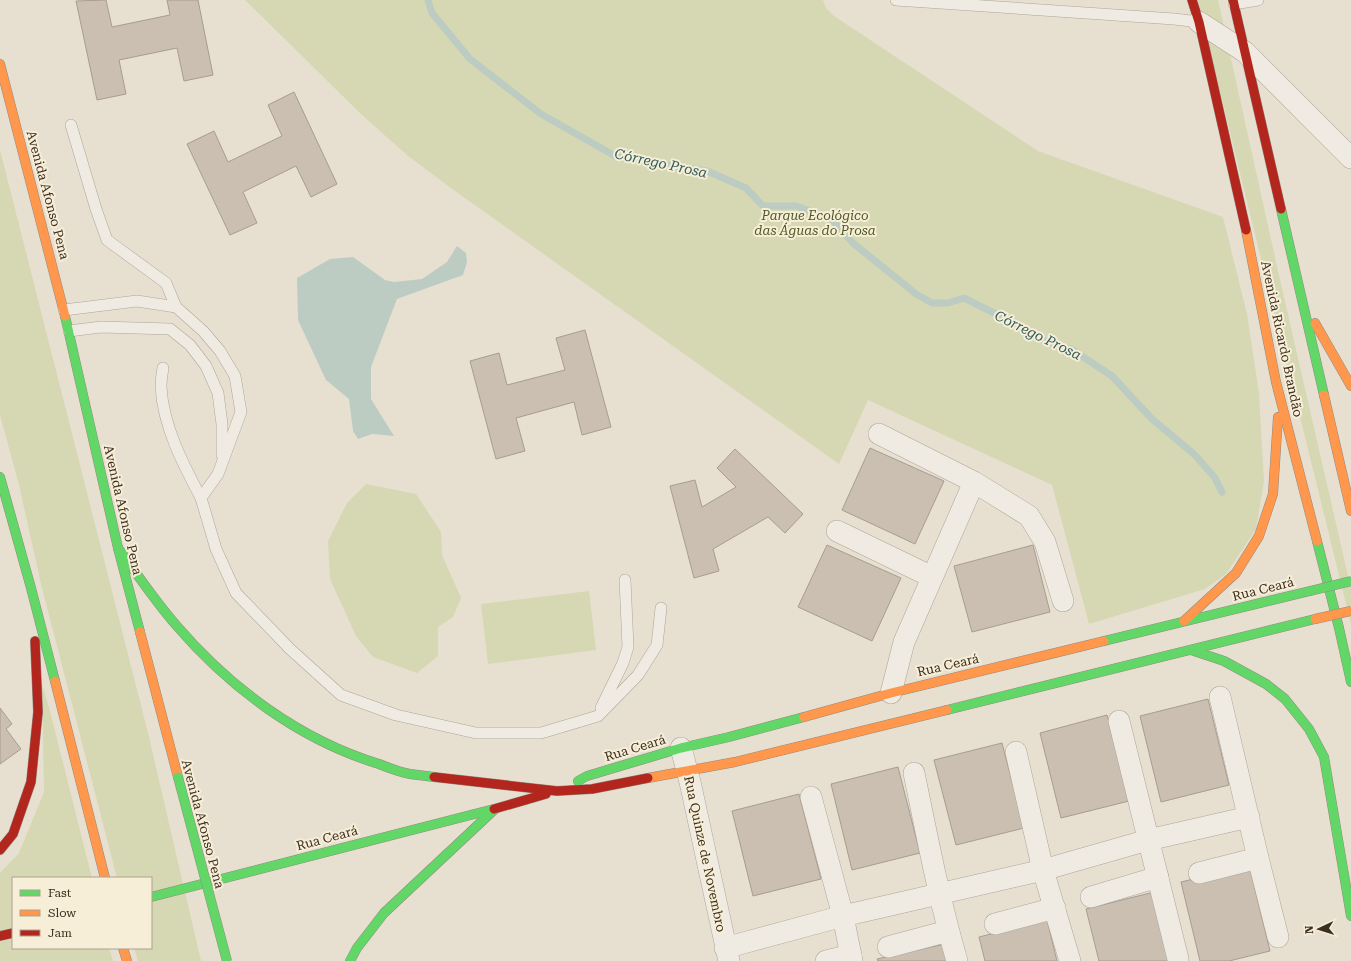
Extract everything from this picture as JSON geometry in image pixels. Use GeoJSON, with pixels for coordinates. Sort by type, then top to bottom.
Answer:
{"type":"FeatureCollection","features":[{"type":"Feature","properties":{"kind":"main road","name":"Avenida Ricardo Brandão"},"geometry":{"type":"LineString","coordinates":[[1192,0],[1243,214],[1276,382],[1339,628],[1351,682]]}},
{"type":"Feature","properties":{"kind":"main road","name":"Avenida Ricardo Brandão"},"geometry":{"type":"LineString","coordinates":[[1234,2],[1351,511]]}},
{"type":"Feature","properties":{"kind":"main road","name":"Avenida Afonso Pena"},"geometry":{"type":"LineString","coordinates":[[0,64],[64,310],[118,548],[227,961]]}},
{"type":"Feature","properties":{"kind":"main road"},"geometry":{"type":"LineString","coordinates":[[1303,302],[1351,386]]}},
{"type":"Feature","properties":{"kind":"main road"},"geometry":{"type":"LineString","coordinates":[[1182,623],[1236,573],[1259,536],[1273,494],[1278,424],[1276,382]]}},
{"type":"Feature","properties":{"kind":"main road"},"geometry":{"type":"LineString","coordinates":[[0,478],[31,588],[105,877]]}},
{"type":"Feature","properties":{"kind":"main road"},"geometry":{"type":"LineString","coordinates":[[118,548],[149,591],[177,626],[216,666],[260,704],[307,734],[355,757],[409,774],[557,791]]}},
{"type":"Feature","properties":{"kind":"main road","name":"Rua Ceará"},"geometry":{"type":"LineString","coordinates":[[152,898],[497,808],[557,791],[587,776],[681,748],[729,737],[891,693],[1351,581]]}},
{"type":"Feature","properties":{"kind":"main road"},"geometry":{"type":"LineString","coordinates":[[0,850],[13,834],[31,782],[38,712],[35,635],[31,588]]}},
{"type":"Feature","properties":{"kind":"main road","name":"Rua Ceará"},"geometry":{"type":"LineString","coordinates":[[557,791],[592,789],[735,762],[1351,610]]}},
{"type":"Feature","properties":{"kind":"main road"},"geometry":{"type":"LineString","coordinates":[[1191,650],[1224,661],[1266,684],[1285,699],[1309,729],[1324,757],[1351,916]]}},
{"type":"Feature","properties":{"kind":"main road"},"geometry":{"type":"LineString","coordinates":[[350,961],[357,948],[384,913],[497,808]]}},
{"type":"Feature","properties":{"kind":"main road"},"geometry":{"type":"LineString","coordinates":[[0,936],[12,933]]}},
{"type":"Feature","properties":{"kind":"main road"},"geometry":{"type":"LineString","coordinates":[[123,949],[127,961]]}},
{"type":"Feature","properties":{"kind":"street"},"geometry":{"type":"LineString","coordinates":[[1198,22],[1245,52],[1351,158]]}},
{"type":"Feature","properties":{"kind":"street"},"geometry":{"type":"LineString","coordinates":[[879,434],[974,482],[1029,516],[1045,542],[1063,601]]}},
{"type":"Feature","properties":{"kind":"street"},"geometry":{"type":"LineString","coordinates":[[891,693],[904,642],[974,482]]}},
{"type":"Feature","properties":{"kind":"street"},"geometry":{"type":"LineString","coordinates":[[837,531],[932,577]]}},
{"type":"Feature","properties":{"kind":"street"},"geometry":{"type":"LineString","coordinates":[[1220,697],[1278,937]]}},
{"type":"Feature","properties":{"kind":"street"},"geometry":{"type":"LineString","coordinates":[[1119,721],[1178,958]]}},
{"type":"Feature","properties":{"kind":"street","name":"Rua Quinze de Novembro"},"geometry":{"type":"LineString","coordinates":[[681,748],[727,955]]}},
{"type":"Feature","properties":{"kind":"street"},"geometry":{"type":"LineString","coordinates":[[1016,752],[1043,870],[1070,961]]}},
{"type":"Feature","properties":{"kind":"street"},"geometry":{"type":"LineString","coordinates":[[914,773],[948,931],[957,961]]}},
{"type":"Feature","properties":{"kind":"street"},"geometry":{"type":"LineString","coordinates":[[811,797],[843,916],[851,958],[826,961]]}},
{"type":"Feature","properties":{"kind":"street"},"geometry":{"type":"LineString","coordinates":[[727,955],[843,916],[1043,870],[1148,840],[1249,817]]}},
{"type":"Feature","properties":{"kind":"street"},"geometry":{"type":"LineString","coordinates":[[1199,872],[1258,858]]}},
{"type":"Feature","properties":{"kind":"street"},"geometry":{"type":"LineString","coordinates":[[1091,897],[1158,877]]}},
{"type":"Feature","properties":{"kind":"street"},"geometry":{"type":"LineString","coordinates":[[995,924],[1054,908]]}},
{"type":"Feature","properties":{"kind":"street"},"geometry":{"type":"LineString","coordinates":[[888,947],[948,931]]}},
{"type":"Feature","properties":{"kind":"lane"},"geometry":{"type":"LineString","coordinates":[[896,0],[1174,19],[1198,22]]}},
{"type":"Feature","properties":{"kind":"lane"},"geometry":{"type":"LineString","coordinates":[[1234,2],[1258,0]]}},
{"type":"Feature","properties":{"kind":"lane"},"geometry":{"type":"LineString","coordinates":[[71,125],[96,209],[107,240],[166,283],[176,307],[203,331],[220,351],[235,376],[241,412],[218,474],[201,498]]}},
{"type":"Feature","properties":{"kind":"lane"},"geometry":{"type":"LineString","coordinates":[[64,310],[137,301],[176,307]]}},
{"type":"Feature","properties":{"kind":"lane"},"geometry":{"type":"LineString","coordinates":[[69,331],[101,327],[170,329],[190,345],[206,366],[218,393],[222,424],[222,464]]}},
{"type":"Feature","properties":{"kind":"lane"},"geometry":{"type":"LineString","coordinates":[[163,368],[161,386],[167,423],[182,464],[201,498],[216,549],[236,593],[290,649],[341,695],[396,715],[476,733],[541,733],[598,716],[638,675],[657,645],[661,608]]}},
{"type":"Feature","properties":{"kind":"lane"},"geometry":{"type":"LineString","coordinates":[[598,716],[623,663],[628,647],[624,580]]}},
{"type":"Feature","properties":{"kind":"green space","name":"Parque Ecológico das Águas do Prosa"},"geometry":{"type":"Polygon","coordinates":[[[245,0],[823,0],[826,8],[834,16],[1038,151],[1223,217],[1247,314],[1259,393],[1264,481],[1256,529],[1226,574],[1205,589],[1089,624],[1052,485],[868,400],[839,464],[408,156],[361,114],[245,0]]]}},
{"type":"Feature","properties":{"kind":"green space"},"geometry":{"type":"Polygon","coordinates":[[[1198,0],[1218,0],[1351,589],[1351,624],[1255,234],[1198,0]]]}},
{"type":"Feature","properties":{"kind":"green space"},"geometry":{"type":"Polygon","coordinates":[[[0,150],[148,733],[201,961],[138,961],[134,949],[152,949],[152,877],[117,877],[41,584],[19,485],[0,415],[0,150]]]}},
{"type":"Feature","properties":{"kind":"green space"},"geometry":{"type":"Polygon","coordinates":[[[366,484],[416,494],[441,532],[442,555],[461,598],[453,617],[438,627],[438,656],[417,673],[373,657],[356,636],[330,579],[328,541],[347,503],[366,484]]]}},
{"type":"Feature","properties":{"kind":"green space"},"geometry":{"type":"Polygon","coordinates":[[[589,591],[596,650],[488,664],[481,604],[589,591]]]}},
{"type":"Feature","properties":{"kind":"green space"},"geometry":{"type":"Polygon","coordinates":[[[42,684],[92,877],[12,877],[12,949],[109,949],[113,961],[0,961],[0,873],[19,853],[44,792],[42,684]]]}},
{"type":"Feature","properties":{"kind":"shaded area"},"geometry":{"type":"Polygon","coordinates":[[[457,246],[466,253],[467,262],[463,275],[397,299],[371,367],[371,399],[394,436],[372,434],[358,439],[353,431],[349,399],[326,380],[298,320],[297,278],[330,259],[353,257],[385,280],[394,282],[422,279],[447,262],[457,246]]]}},
{"type":"Feature","properties":{"kind":"building"},"geometry":{"type":"Polygon","coordinates":[[[106,0],[112,27],[170,15],[167,0],[198,0],[213,75],[184,81],[177,48],[119,60],[126,94],[97,100],[76,1],[106,0]]]}},
{"type":"Feature","properties":{"kind":"building"},"geometry":{"type":"Polygon","coordinates":[[[294,92],[337,184],[311,197],[296,166],[243,192],[257,223],[230,235],[187,144],[214,131],[228,162],[282,136],[268,105],[294,92]]]}},
{"type":"Feature","properties":{"kind":"building"},"geometry":{"type":"Polygon","coordinates":[[[585,330],[611,427],[582,435],[574,402],[516,418],[525,451],[496,459],[470,361],[499,353],[507,385],[565,370],[556,338],[585,330]]]}},
{"type":"Feature","properties":{"kind":"building"},"geometry":{"type":"Polygon","coordinates":[[[870,448],[944,481],[915,544],[842,510],[870,448]]]}},
{"type":"Feature","properties":{"kind":"building"},"geometry":{"type":"Polygon","coordinates":[[[735,449],[803,514],[785,533],[768,517],[713,549],[719,571],[694,578],[670,486],[695,480],[702,507],[736,487],[717,468],[735,449]]]}},
{"type":"Feature","properties":{"kind":"building"},"geometry":{"type":"Polygon","coordinates":[[[827,545],[901,578],[872,641],[798,607],[827,545]]]}},
{"type":"Feature","properties":{"kind":"building"},"geometry":{"type":"Polygon","coordinates":[[[1033,545],[1050,612],[972,632],[954,566],[1033,545]]]}},
{"type":"Feature","properties":{"kind":"building"},"geometry":{"type":"Polygon","coordinates":[[[1208,699],[1229,785],[1161,802],[1140,716],[1208,699]]]}},
{"type":"Feature","properties":{"kind":"building"},"geometry":{"type":"Polygon","coordinates":[[[0,708],[12,724],[6,729],[21,749],[0,764],[0,708]]]}},
{"type":"Feature","properties":{"kind":"building"},"geometry":{"type":"Polygon","coordinates":[[[1107,715],[1129,801],[1061,818],[1040,733],[1107,715]]]}},
{"type":"Feature","properties":{"kind":"building"},"geometry":{"type":"Polygon","coordinates":[[[1002,743],[1024,828],[956,845],[934,760],[1002,743]]]}},
{"type":"Feature","properties":{"kind":"building"},"geometry":{"type":"Polygon","coordinates":[[[898,767],[920,853],[852,870],[831,784],[898,767]]]}},
{"type":"Feature","properties":{"kind":"building"},"geometry":{"type":"Polygon","coordinates":[[[799,794],[821,879],[753,896],[732,811],[799,794]]]}},
{"type":"Feature","properties":{"kind":"building"},"geometry":{"type":"Polygon","coordinates":[[[1249,865],[1270,951],[1229,961],[1200,961],[1181,882],[1249,865]]]}},
{"type":"Feature","properties":{"kind":"building"},"geometry":{"type":"Polygon","coordinates":[[[1154,892],[1171,961],[1099,961],[1086,909],[1154,892]]]}},
{"type":"Feature","properties":{"kind":"building"},"geometry":{"type":"Polygon","coordinates":[[[1047,920],[1057,961],[985,961],[979,937],[1047,920]]]}},
{"type":"Feature","properties":{"kind":"building"},"geometry":{"type":"Polygon","coordinates":[[[945,944],[949,961],[878,961],[877,959],[945,944]]]}},
{"type":"Feature","properties":{"kind":"waterway","name":"Córrego Prosa"},"geometry":{"type":"LineString","coordinates":[[428,0],[432,13],[470,59],[541,114],[617,157],[707,171],[746,188],[763,206],[796,206],[831,219],[853,243],[916,294],[932,303],[948,303],[964,298],[1014,323],[1048,343],[1071,349],[1112,376],[1152,419],[1195,455],[1215,478],[1222,492]]}},
{"type":"Feature","properties":{"kind":"traffic: fast"},"geometry":{"type":"LineString","coordinates":[[1281,209],[1324,395]]}},
{"type":"Feature","properties":{"kind":"traffic: fast"},"geometry":{"type":"LineString","coordinates":[[65,316],[118,548],[140,632]]}},
{"type":"Feature","properties":{"kind":"traffic: fast"},"geometry":{"type":"LineString","coordinates":[[0,477],[55,681]]}},
{"type":"Feature","properties":{"kind":"traffic: fast"},"geometry":{"type":"LineString","coordinates":[[1317,541],[1351,682]]}},
{"type":"Feature","properties":{"kind":"traffic: fast"},"geometry":{"type":"LineString","coordinates":[[118,548],[176,625],[197,648],[219,670],[268,709],[294,726],[350,754],[402,772],[434,777]]}},
{"type":"Feature","properties":{"kind":"traffic: fast"},"geometry":{"type":"LineString","coordinates":[[1310,591],[1351,581]]}},
{"type":"Feature","properties":{"kind":"traffic: fast"},"geometry":{"type":"LineString","coordinates":[[1104,641],[1310,591]]}},
{"type":"Feature","properties":{"kind":"traffic: fast"},"geometry":{"type":"LineString","coordinates":[[947,710],[1315,619]]}},
{"type":"Feature","properties":{"kind":"traffic: fast"},"geometry":{"type":"LineString","coordinates":[[1191,650],[1224,661],[1266,684],[1285,699],[1309,729],[1324,757],[1351,916]]}},
{"type":"Feature","properties":{"kind":"traffic: fast"},"geometry":{"type":"LineString","coordinates":[[578,781],[587,776],[681,748],[804,717]]}},
{"type":"Feature","properties":{"kind":"traffic: fast"},"geometry":{"type":"LineString","coordinates":[[178,777],[227,961]]}},
{"type":"Feature","properties":{"kind":"traffic: fast"},"geometry":{"type":"LineString","coordinates":[[152,897],[494,809]]}},
{"type":"Feature","properties":{"kind":"traffic: fast"},"geometry":{"type":"LineString","coordinates":[[350,961],[357,948],[384,913],[495,809]]}},
{"type":"Feature","properties":{"kind":"traffic: slow"},"geometry":{"type":"LineString","coordinates":[[0,64],[65,316]]}},
{"type":"Feature","properties":{"kind":"traffic: slow"},"geometry":{"type":"LineString","coordinates":[[1246,230],[1276,382],[1317,541]]}},
{"type":"Feature","properties":{"kind":"traffic: slow"},"geometry":{"type":"LineString","coordinates":[[1315,323],[1351,386]]}},
{"type":"Feature","properties":{"kind":"traffic: slow"},"geometry":{"type":"LineString","coordinates":[[1324,395],[1351,511]]}},
{"type":"Feature","properties":{"kind":"traffic: slow"},"geometry":{"type":"LineString","coordinates":[[1184,621],[1236,573],[1259,536],[1273,494],[1278,417]]}},
{"type":"Feature","properties":{"kind":"traffic: slow"},"geometry":{"type":"LineString","coordinates":[[1315,619],[1351,611]]}},
{"type":"Feature","properties":{"kind":"traffic: slow"},"geometry":{"type":"LineString","coordinates":[[140,632],[178,777]]}},
{"type":"Feature","properties":{"kind":"traffic: slow"},"geometry":{"type":"LineString","coordinates":[[804,717],[891,693],[1104,641]]}},
{"type":"Feature","properties":{"kind":"traffic: slow"},"geometry":{"type":"LineString","coordinates":[[55,681],[105,877]]}},
{"type":"Feature","properties":{"kind":"traffic: slow"},"geometry":{"type":"LineString","coordinates":[[648,778],[735,762],[947,710]]}},
{"type":"Feature","properties":{"kind":"traffic: slow"},"geometry":{"type":"LineString","coordinates":[[123,949],[127,961]]}},
{"type":"Feature","properties":{"kind":"traffic: jam"},"geometry":{"type":"LineString","coordinates":[[1192,0],[1199,22],[1246,230]]}},
{"type":"Feature","properties":{"kind":"traffic: jam"},"geometry":{"type":"LineString","coordinates":[[1233,0],[1281,209]]}},
{"type":"Feature","properties":{"kind":"traffic: jam"},"geometry":{"type":"LineString","coordinates":[[0,850],[13,834],[31,782],[38,712],[35,641]]}},
{"type":"Feature","properties":{"kind":"traffic: jam"},"geometry":{"type":"LineString","coordinates":[[434,777],[557,791],[592,789],[648,778]]}},
{"type":"Feature","properties":{"kind":"traffic: jam"},"geometry":{"type":"LineString","coordinates":[[494,809],[546,794]]}},
{"type":"Feature","properties":{"kind":"traffic: jam"},"geometry":{"type":"LineString","coordinates":[[0,936],[12,933]]}}]}
